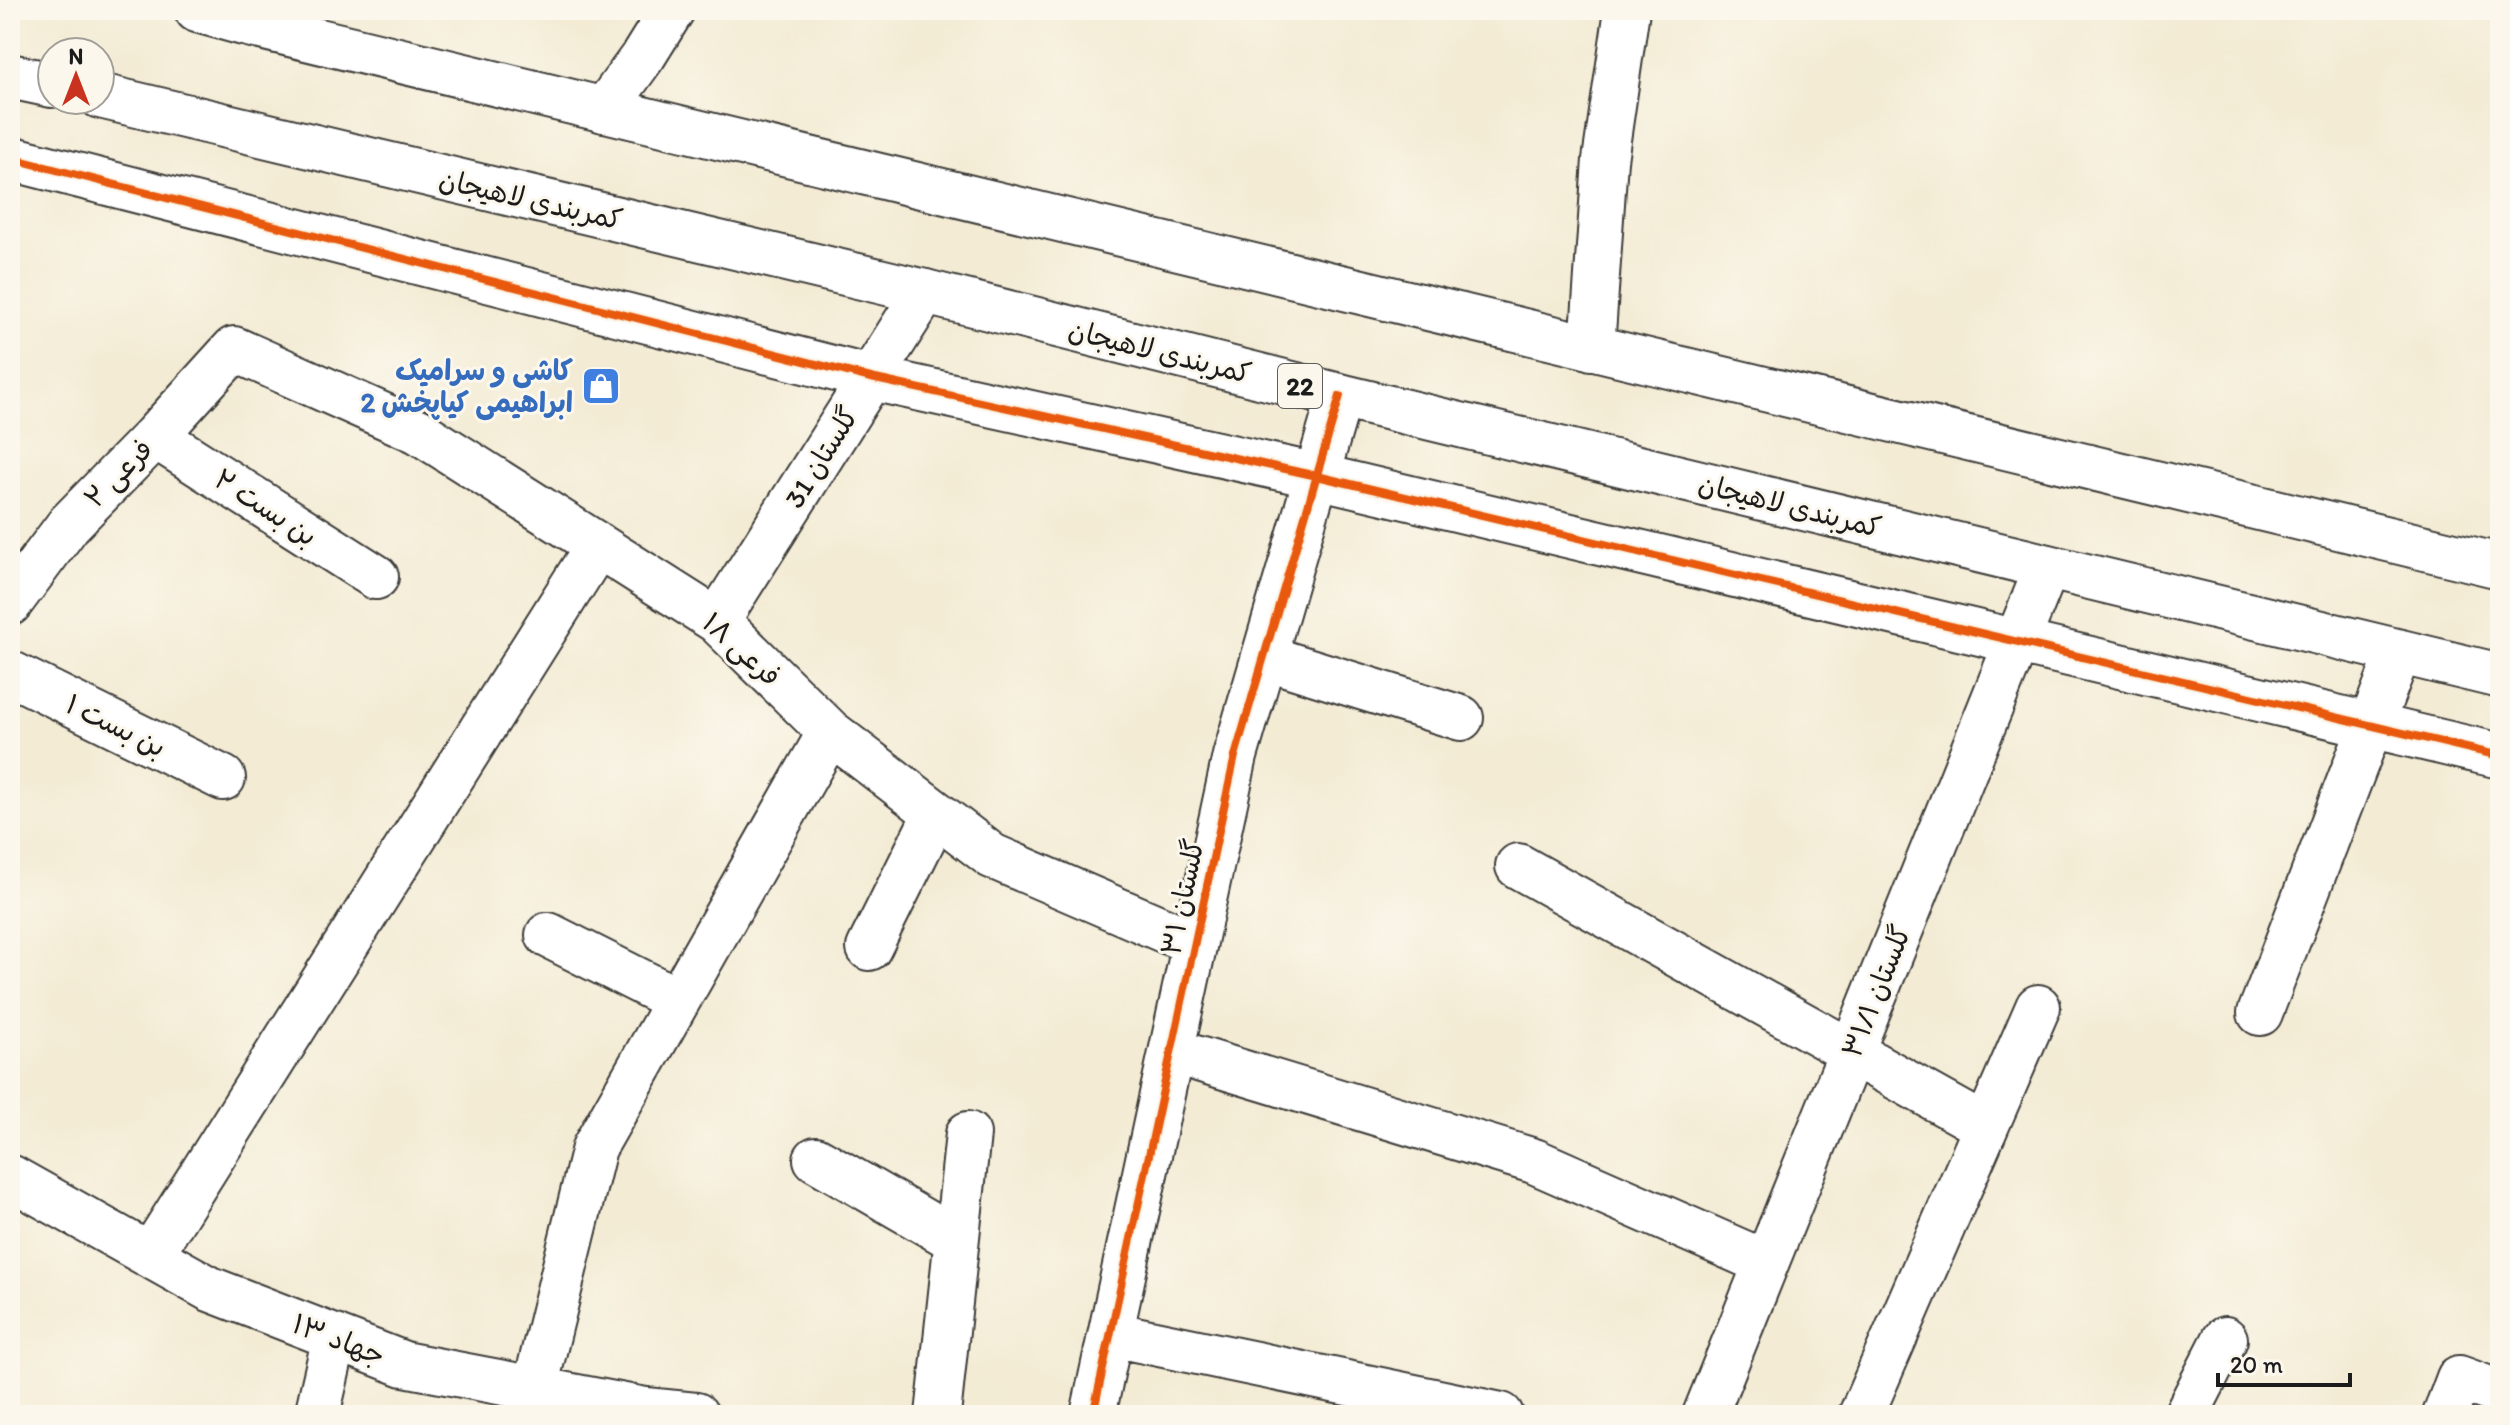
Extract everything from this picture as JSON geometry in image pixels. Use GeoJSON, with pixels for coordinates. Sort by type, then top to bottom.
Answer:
{"type":"FeatureCollection","features":[{"type":"Feature","properties":{"kind":"main road"},"geometry":{"type":"LineString","coordinates":[[197,10],[2500,566]]}},
{"type":"Feature","properties":{"kind":"main road"},"geometry":{"type":"LineString","coordinates":[[604,110],[672,10]]}},
{"type":"Feature","properties":{"kind":"main road"},"geometry":{"type":"LineString","coordinates":[[1592,348],[1605,160],[1627,10]]}},
{"type":"Feature","properties":{"kind":"main road"},"geometry":{"type":"LineString","coordinates":[[10,76],[36,82]]}},
{"type":"Feature","properties":{"kind":"main road","name":"کمربندی لاهیجان"},"geometry":{"type":"LineString","coordinates":[[116,100],[925,292],[1340,396],[2500,676]]}},
{"type":"Feature","properties":{"kind":"main road"},"geometry":{"type":"LineString","coordinates":[[10,158],[871,378],[1317,476],[2500,756]]}},
{"type":"Feature","properties":{"kind":"main road","name":"گلستان 31"},"geometry":{"type":"LineString","coordinates":[[717,621],[925,292]]}},
{"type":"Feature","properties":{"kind":"main road","name":"فرعی ۲"},"geometry":{"type":"LineString","coordinates":[[10,603],[69,524],[234,349]]}},
{"type":"Feature","properties":{"kind":"main road","name":"فرعی ۱۸"},"geometry":{"type":"LineString","coordinates":[[234,349],[418,431],[717,621],[830,732],[992,856],[1194,943]]}},
{"type":"Feature","properties":{"kind":"main road","name":"گلستان ۳۱"},"geometry":{"type":"LineString","coordinates":[[1093,1415],[1235,756],[1340,396]]}},
{"type":"Feature","properties":{"kind":"main road","name":"بن بست ۲"},"geometry":{"type":"LineString","coordinates":[[155,436],[376,577]]}},
{"type":"Feature","properties":{"kind":"main road"},"geometry":{"type":"LineString","coordinates":[[150,1256],[598,545]]}},
{"type":"Feature","properties":{"kind":"main road","name":"گلستان ۳۱/۱"},"geometry":{"type":"LineString","coordinates":[[1705,1415],[2047,567]]}},
{"type":"Feature","properties":{"kind":"main road"},"geometry":{"type":"LineString","coordinates":[[2260,1013],[2399,652]]}},
{"type":"Feature","properties":{"kind":"main road"},"geometry":{"type":"LineString","coordinates":[[1264,657],[1461,718]]}},
{"type":"Feature","properties":{"kind":"main road","name":"بن بست ۱"},"geometry":{"type":"LineString","coordinates":[[10,673],[223,778]]}},
{"type":"Feature","properties":{"kind":"main road"},"geometry":{"type":"LineString","coordinates":[[535,1388],[594,1148],[830,732]]}},
{"type":"Feature","properties":{"kind":"main road"},"geometry":{"type":"LineString","coordinates":[[869,948],[936,813]]}},
{"type":"Feature","properties":{"kind":"main road"},"geometry":{"type":"LineString","coordinates":[[1518,866],[1986,1127]]}},
{"type":"Feature","properties":{"kind":"main road"},"geometry":{"type":"LineString","coordinates":[[548,935],[677,1000]]}},
{"type":"Feature","properties":{"kind":"main road"},"geometry":{"type":"LineString","coordinates":[[1861,1415],[2038,1007]]}},
{"type":"Feature","properties":{"kind":"main road"},"geometry":{"type":"LineString","coordinates":[[1172,1051],[1534,1161],[1766,1263]]}},
{"type":"Feature","properties":{"kind":"main road"},"geometry":{"type":"LineString","coordinates":[[938,1415],[968,1134]]}},
{"type":"Feature","properties":{"kind":"main road"},"geometry":{"type":"LineString","coordinates":[[816,1159],[956,1240]]}},
{"type":"Feature","properties":{"kind":"main road","name":"جهاد ۱۳"},"geometry":{"type":"LineString","coordinates":[[10,1177],[210,1289],[404,1364],[645,1412],[696,1415]]}},
{"type":"Feature","properties":{"kind":"main road"},"geometry":{"type":"LineString","coordinates":[[1111,1334],[1501,1415]]}},
{"type":"Feature","properties":{"kind":"main road"},"geometry":{"type":"LineString","coordinates":[[317,1415],[335,1337]]}},
{"type":"Feature","properties":{"kind":"main road"},"geometry":{"type":"LineString","coordinates":[[2186,1415],[2225,1339]]}},
{"type":"Feature","properties":{"kind":"cycle path"},"geometry":{"type":"LineString","coordinates":[[10,158],[871,378],[1317,476],[2500,756]]}},
{"type":"Feature","properties":{"kind":"cycle path"},"geometry":{"type":"LineString","coordinates":[[1093,1415],[1235,756],[1340,396]]}},
{"type":"Feature","properties":{"kind":"place","name":"کاشی و سرامیک ابراهيمی کیاپخش 2"},"geometry":{"type":"Point","coordinates":[601,386]}}]}
